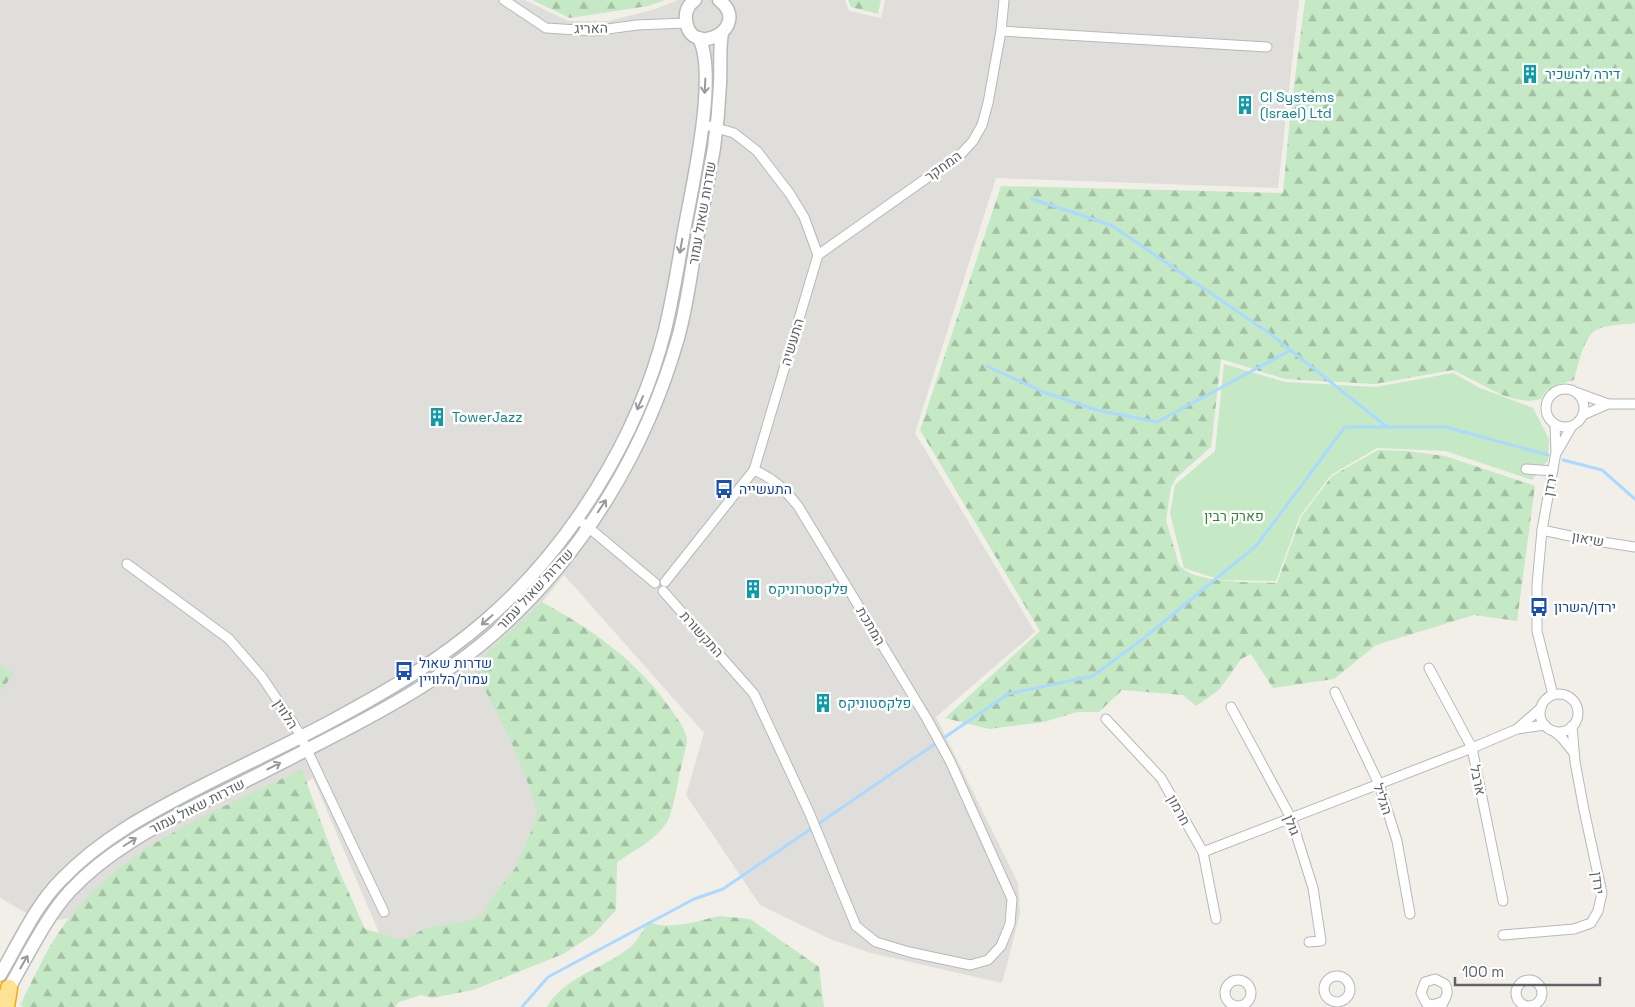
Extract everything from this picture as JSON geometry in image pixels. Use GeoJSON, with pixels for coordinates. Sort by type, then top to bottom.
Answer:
{"type":"FeatureCollection","features":[{"type":"Feature","properties":{"kind":"highway"},"geometry":{"type":"LineString","coordinates":[[4,982],[6,1007]]}},
{"type":"Feature","properties":{"kind":"street","name":"האריג"},"geometry":{"type":"LineString","coordinates":[[504,0],[546,28],[593,31],[637,25],[686,23]]}},
{"type":"Feature","properties":{"kind":"street","name":"שדרות שאול עמור"},"geometry":{"type":"LineString","coordinates":[[4,982],[55,908],[70,891],[108,856],[161,824],[344,731],[428,683],[496,632],[525,604],[555,571],[588,527],[608,499],[640,439],[657,400],[673,353],[687,295],[716,127],[721,80],[720,46],[722,33],[728,24],[729,16],[727,9],[719,0]]}},
{"type":"Feature","properties":{"kind":"street","name":"המחקר"},"geometry":{"type":"LineString","coordinates":[[818,255],[962,153],[973,142],[982,125],[988,103],[1001,31],[1004,0]]}},
{"type":"Feature","properties":{"kind":"street"},"geometry":{"type":"LineString","coordinates":[[693,1],[687,8],[685,16],[689,30],[699,38],[713,39],[722,33]]}},
{"type":"Feature","properties":{"kind":"street"},"geometry":{"type":"LineString","coordinates":[[1001,31],[1267,46]]}},
{"type":"Feature","properties":{"kind":"street","name":"שדרות שאול עמור"},"geometry":{"type":"LineString","coordinates":[[0,1004],[4,982],[43,900],[59,881],[99,845],[154,811],[337,718],[419,671],[458,643],[514,594],[543,562],[576,518],[595,491],[627,432],[643,395],[662,340],[673,292],[702,124],[706,59],[704,48],[699,38]]}},
{"type":"Feature","properties":{"kind":"street"},"geometry":{"type":"LineString","coordinates":[[702,124],[734,133],[757,151],[790,194],[804,218],[818,255]]}},
{"type":"Feature","properties":{"kind":"street","name":"התעשיה"},"geometry":{"type":"LineString","coordinates":[[664,586],[754,470],[818,255]]}},
{"type":"Feature","properties":{"kind":"street"},"geometry":{"type":"LineString","coordinates":[[1578,393],[1584,404],[1583,415],[1580,420],[1572,426],[1561,427],[1552,422],[1546,414],[1546,402],[1554,392],[1566,388],[1608,404],[1635,404]]}},
{"type":"Feature","properties":{"kind":"street"},"geometry":{"type":"LineString","coordinates":[[1583,415],[1608,404]]}},
{"type":"Feature","properties":{"kind":"street","name":"ירדן"},"geometry":{"type":"LineString","coordinates":[[1553,695],[1537,631],[1536,585],[1542,530],[1556,452],[1556,425]]}},
{"type":"Feature","properties":{"kind":"street","name":"ירדן"},"geometry":{"type":"LineString","coordinates":[[1556,452],[1572,426]]}},
{"type":"Feature","properties":{"kind":"street"},"geometry":{"type":"LineString","coordinates":[[1526,469],[1553,471]]}},
{"type":"Feature","properties":{"kind":"street","name":"המתכת"},"geometry":{"type":"LineString","coordinates":[[740,677],[754,694],[809,812],[856,926],[876,942],[909,952],[970,964],[988,960],[1001,946],[1010,924],[1012,899],[950,761],[927,719],[798,506],[782,487],[767,476],[754,470]]}},
{"type":"Feature","properties":{"kind":"street"},"geometry":{"type":"LineString","coordinates":[[576,518],[656,583],[660,580],[664,586]]}},
{"type":"Feature","properties":{"kind":"street","name":"שיאון"},"geometry":{"type":"LineString","coordinates":[[1542,530],[1584,540],[1635,547]]}},
{"type":"Feature","properties":{"kind":"street","name":"הלווין"},"geometry":{"type":"LineString","coordinates":[[127,564],[229,639],[262,677],[300,736],[384,912]]}},
{"type":"Feature","properties":{"kind":"street","name":"התקשורת"},"geometry":{"type":"LineString","coordinates":[[664,586],[740,677]]}},
{"type":"Feature","properties":{"kind":"street","name":"ארבל"},"geometry":{"type":"LineString","coordinates":[[1429,668],[1472,748],[1503,901]]}},
{"type":"Feature","properties":{"kind":"street","name":"הגליל"},"geometry":{"type":"LineString","coordinates":[[1335,692],[1379,784],[1397,841],[1410,914]]}},
{"type":"Feature","properties":{"kind":"street"},"geometry":{"type":"LineString","coordinates":[[1517,729],[1541,708],[1547,699],[1553,695],[1565,695],[1577,705],[1579,710],[1577,719],[1572,726],[1565,730],[1554,730]]}},
{"type":"Feature","properties":{"kind":"street","name":"גולן"},"geometry":{"type":"LineString","coordinates":[[1231,707],[1291,818],[1313,888],[1321,941],[1309,942]]}},
{"type":"Feature","properties":{"kind":"street"},"geometry":{"type":"LineString","coordinates":[[1541,708],[1541,716],[1545,725],[1554,730],[1574,753]]}},
{"type":"Feature","properties":{"kind":"street","name":"חרמון"},"geometry":{"type":"LineString","coordinates":[[1106,719],[1161,778],[1203,852],[1216,919]]}},
{"type":"Feature","properties":{"kind":"street"},"geometry":{"type":"LineString","coordinates":[[1203,852],[1517,729],[1545,725]]}},
{"type":"Feature","properties":{"kind":"street","name":"ירדן"},"geometry":{"type":"LineString","coordinates":[[1503,935],[1574,929],[1591,923],[1598,911],[1602,893],[1584,810],[1574,753],[1572,726]]}},
{"type":"Feature","properties":{"kind":"street"},"geometry":{"type":"LineString","coordinates":[[1339,976],[1346,979],[1350,985],[1350,992],[1344,1003],[1331,1003],[1325,994],[1324,986],[1329,979],[1339,976]]}},
{"type":"Feature","properties":{"kind":"street"},"geometry":{"type":"LineString","coordinates":[[1432,979],[1442,982],[1446,988],[1447,995],[1442,1004],[1430,1006],[1421,996],[1421,988],[1425,982],[1432,979]]}},
{"type":"Feature","properties":{"kind":"street"},"geometry":{"type":"LineString","coordinates":[[1240,980],[1246,982],[1252,992],[1250,999],[1244,1006],[1231,1005],[1226,997],[1225,989],[1230,983],[1240,980]]}},
{"type":"Feature","properties":{"kind":"street"},"geometry":{"type":"LineString","coordinates":[[1535,980],[1543,992],[1541,1003],[1529,1006],[1521,1003],[1516,993],[1518,985],[1524,981],[1535,980]]}},
{"type":"Feature","properties":{"kind":"shaded area"},"geometry":{"type":"Polygon","coordinates":[[[0,0],[525,0],[568,21],[609,21],[652,10],[678,0],[845,0],[849,11],[881,18],[885,0],[1299,0],[1278,188],[996,178],[915,433],[1035,632],[936,717],[1018,883],[1020,914],[1002,983],[871,953],[830,939],[760,905],[686,795],[704,733],[564,575],[490,666],[551,814],[510,897],[459,946],[389,956],[313,778],[190,850],[101,914],[42,922],[0,898],[0,0]]]}},
{"type":"Feature","properties":{"kind":"green space"},"geometry":{"type":"Polygon","coordinates":[[[532,0],[665,0],[648,6],[570,18],[532,0]]]}},
{"type":"Feature","properties":{"kind":"green space"},"geometry":{"type":"Polygon","coordinates":[[[848,0],[881,0],[878,14],[851,7],[848,0]]]}},
{"type":"Feature","properties":{"kind":"green space"},"geometry":{"type":"Polygon","coordinates":[[[1305,0],[1635,0],[1635,323],[1596,330],[1591,334],[1584,346],[1574,380],[1551,388],[1541,399],[1529,401],[1502,395],[1453,370],[1375,384],[1285,379],[1221,359],[1211,447],[1176,478],[1171,487],[1166,520],[1179,565],[1197,576],[1210,579],[1277,583],[1301,517],[1332,476],[1378,450],[1407,451],[1445,456],[1535,486],[1517,621],[1474,615],[1376,645],[1334,679],[1273,688],[1251,654],[1241,659],[1219,690],[1196,706],[1183,695],[1122,690],[1099,712],[1077,712],[1044,722],[989,729],[945,718],[1040,631],[920,430],[1001,186],[1283,193],[1290,118],[1305,0]]]}},
{"type":"Feature","properties":{"kind":"green space","name":"פארק רבין"},"geometry":{"type":"Polygon","coordinates":[[[1224,364],[1285,382],[1375,387],[1453,373],[1480,388],[1533,408],[1549,439],[1548,460],[1532,480],[1445,451],[1377,448],[1331,475],[1300,516],[1276,581],[1221,580],[1184,568],[1170,514],[1175,485],[1215,451],[1224,364]]]}},
{"type":"Feature","properties":{"kind":"green space"},"geometry":{"type":"Polygon","coordinates":[[[542,602],[597,636],[630,662],[659,693],[672,711],[683,729],[687,741],[674,802],[668,820],[649,841],[617,862],[616,910],[594,934],[563,954],[473,990],[432,998],[421,995],[399,1002],[395,1007],[24,1007],[20,1005],[46,954],[64,925],[87,897],[115,871],[174,832],[302,769],[336,864],[365,929],[399,939],[409,938],[423,929],[471,920],[486,912],[489,902],[516,867],[535,822],[537,811],[510,739],[473,666],[542,602]]]}},
{"type":"Feature","properties":{"kind":"green space"},"geometry":{"type":"Polygon","coordinates":[[[0,664],[14,673],[0,692],[0,664]]]}},
{"type":"Feature","properties":{"kind":"green space"},"geometry":{"type":"Polygon","coordinates":[[[719,916],[750,919],[819,967],[824,1007],[547,1007],[563,988],[628,949],[637,940],[649,922],[665,926],[719,916]]]}},
{"type":"Feature","properties":{"kind":"waterway"},"geometry":{"type":"LineString","coordinates":[[1032,199],[1111,225],[1269,333],[1386,426]]}},
{"type":"Feature","properties":{"kind":"waterway"},"geometry":{"type":"LineString","coordinates":[[987,366],[1043,392],[1097,410],[1157,422],[1291,350]]}},
{"type":"Feature","properties":{"kind":"waterway"},"geometry":{"type":"LineString","coordinates":[[522,1007],[548,977],[694,899],[723,889],[1008,694],[1093,676],[1144,638],[1257,545],[1345,427],[1446,427],[1548,455]]}},
{"type":"Feature","properties":{"kind":"waterway"},"geometry":{"type":"LineString","coordinates":[[1563,460],[1602,470],[1635,499]]}},
{"type":"Feature","properties":{"kind":"place","name":"דירה להשכיר"},"geometry":{"type":"Point","coordinates":[1530,74]}},
{"type":"Feature","properties":{"kind":"place","name":"CI Systems (Israel) Ltd"},"geometry":{"type":"Point","coordinates":[1245,105]}},
{"type":"Feature","properties":{"kind":"place","name":"TowerJazz"},"geometry":{"type":"Point","coordinates":[437,417]}},
{"type":"Feature","properties":{"kind":"place","name":"התעשייה"},"geometry":{"type":"Point","coordinates":[724,489]}},
{"type":"Feature","properties":{"kind":"place","name":"פלקסטרוניקס"},"geometry":{"type":"Point","coordinates":[753,589]}},
{"type":"Feature","properties":{"kind":"place","name":"ירדן/השרון"},"geometry":{"type":"Point","coordinates":[1539,607]}},
{"type":"Feature","properties":{"kind":"place","name":"שדרות שאול עמור/הלוויין"},"geometry":{"type":"Point","coordinates":[404,671]}},
{"type":"Feature","properties":{"kind":"place","name":"פלקסטוניקס"},"geometry":{"type":"Point","coordinates":[823,703]}}]}
